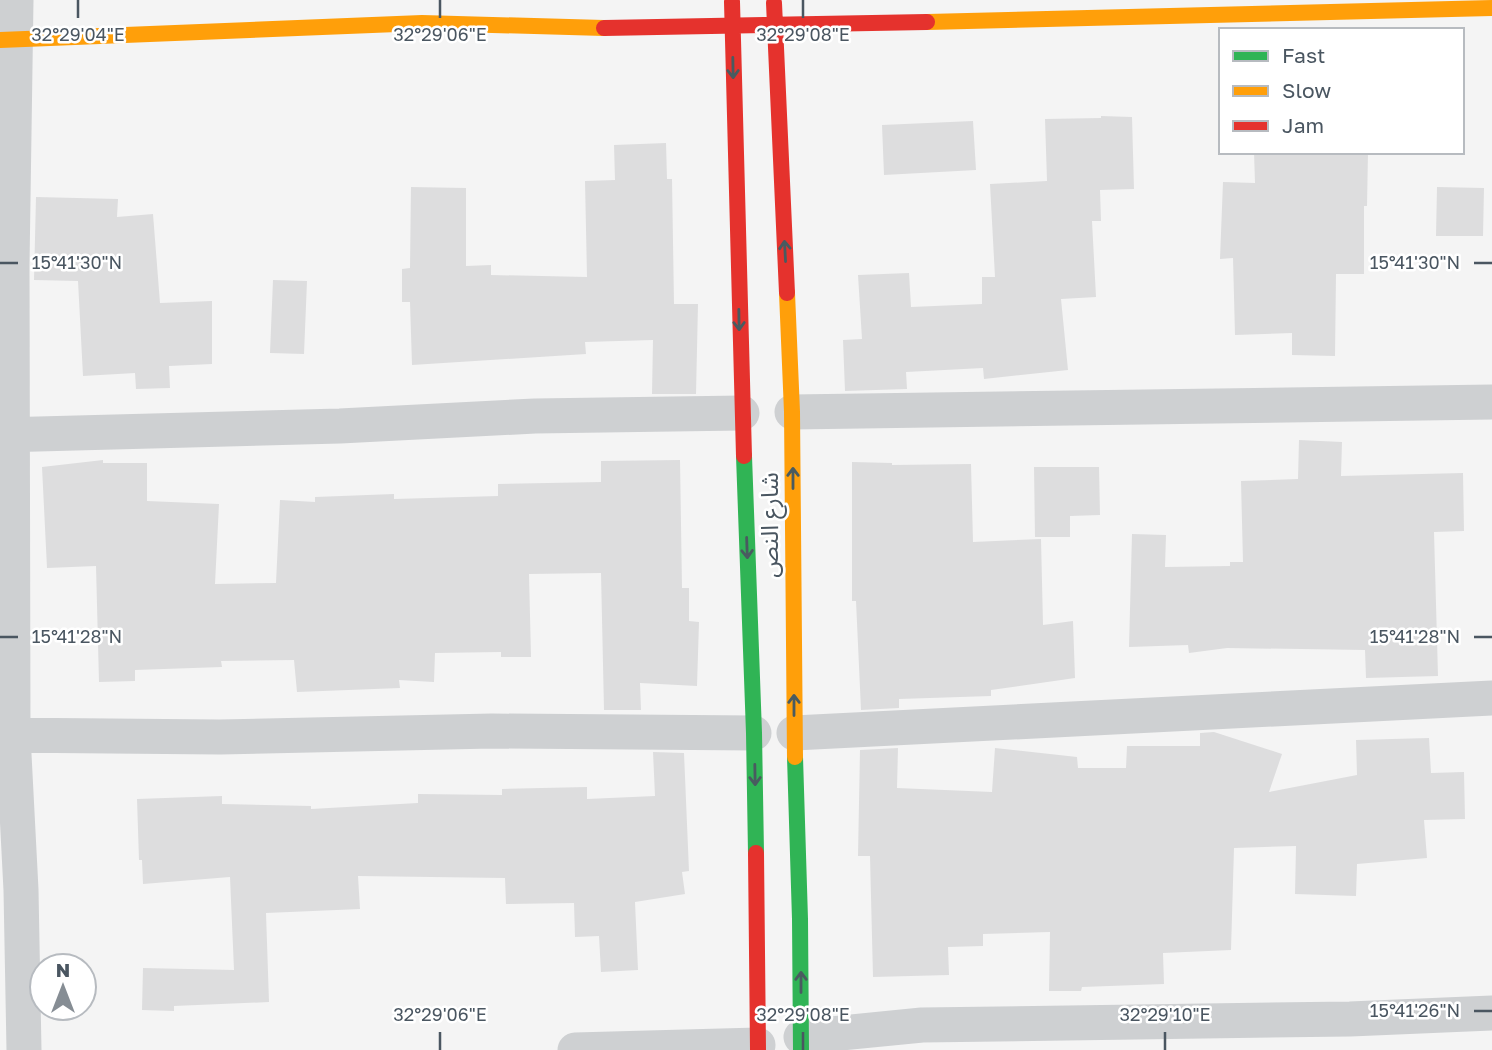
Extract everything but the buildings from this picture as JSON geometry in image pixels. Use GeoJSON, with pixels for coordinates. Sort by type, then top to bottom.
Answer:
{"type":"FeatureCollection","features":[{"type":"Feature","properties":{"kind":"main road","name":"شارع النص"},"geometry":{"type":"LineString","coordinates":[[732,0],[741,413],[754,733],[758,1047]]}},
{"type":"Feature","properties":{"kind":"main road","name":"شارع النص"},"geometry":{"type":"LineString","coordinates":[[774,0],[792,412],[794,733],[801,1044]]}},
{"type":"Feature","properties":{"kind":"main road"},"geometry":{"type":"LineString","coordinates":[[8,40],[422,23],[594,28],[732,27],[1492,8]]}},
{"type":"Feature","properties":{"kind":"street"},"geometry":{"type":"LineString","coordinates":[[16,0],[8,40],[6,735],[21,890],[24,1050]]}},
{"type":"Feature","properties":{"kind":"street"},"geometry":{"type":"LineString","coordinates":[[792,412],[1492,402]]}},
{"type":"Feature","properties":{"kind":"street"},"geometry":{"type":"LineString","coordinates":[[6,435],[340,426],[535,416],[741,413]]}},
{"type":"Feature","properties":{"kind":"street"},"geometry":{"type":"LineString","coordinates":[[794,733],[1492,698]]}},
{"type":"Feature","properties":{"kind":"street"},"geometry":{"type":"LineString","coordinates":[[6,735],[220,737],[492,731],[754,733]]}},
{"type":"Feature","properties":{"kind":"street"},"geometry":{"type":"LineString","coordinates":[[801,1044],[922,1025],[1350,1019],[1492,1013]]}},
{"type":"Feature","properties":{"kind":"street"},"geometry":{"type":"LineString","coordinates":[[575,1050],[758,1047]]}},
{"type":"Feature","properties":{"kind":"traffic: fast"},"geometry":{"type":"LineString","coordinates":[[744,456],[756,853]]}},
{"type":"Feature","properties":{"kind":"traffic: fast"},"geometry":{"type":"LineString","coordinates":[[795,757],[801,1050]]}},
{"type":"Feature","properties":{"kind":"traffic: slow"},"geometry":{"type":"LineString","coordinates":[[927,22],[1492,8]]}},
{"type":"Feature","properties":{"kind":"traffic: slow"},"geometry":{"type":"LineString","coordinates":[[0,40],[422,23],[604,28]]}},
{"type":"Feature","properties":{"kind":"traffic: slow"},"geometry":{"type":"LineString","coordinates":[[787,293],[792,412],[795,757]]}},
{"type":"Feature","properties":{"kind":"traffic: jam"},"geometry":{"type":"LineString","coordinates":[[732,2],[744,456]]}},
{"type":"Feature","properties":{"kind":"traffic: jam"},"geometry":{"type":"LineString","coordinates":[[774,3],[787,293]]}},
{"type":"Feature","properties":{"kind":"traffic: jam"},"geometry":{"type":"LineString","coordinates":[[604,28],[927,22]]}},
{"type":"Feature","properties":{"kind":"traffic: jam"},"geometry":{"type":"LineString","coordinates":[[756,853],[758,1050]]}}]}
